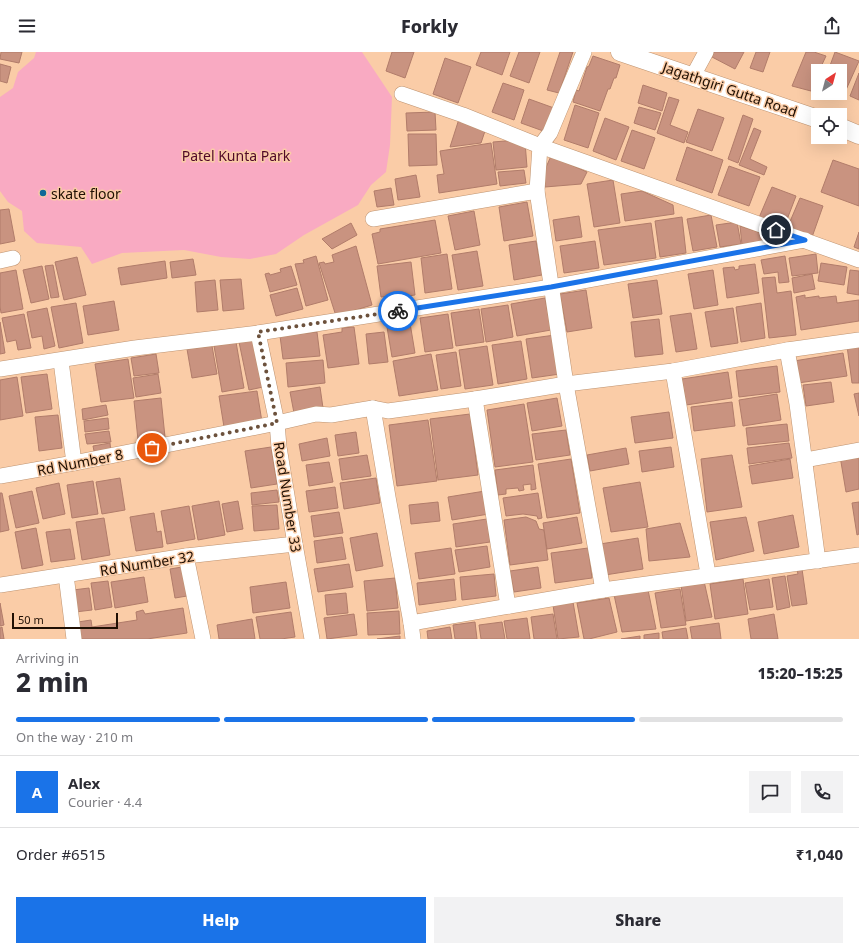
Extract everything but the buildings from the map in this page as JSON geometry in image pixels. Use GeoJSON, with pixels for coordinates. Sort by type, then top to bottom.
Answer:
{"type":"FeatureCollection","features":[{"type":"Feature","properties":{"kind":"street"},"geometry":{"type":"LineString","coordinates":[[584,52],[550,134],[540,146],[537,191],[566,384],[603,590]]}},
{"type":"Feature","properties":{"kind":"street","name":"Jagathgiri Gutta Road"},"geometry":{"type":"LineString","coordinates":[[620,52],[811,117]]}},
{"type":"Feature","properties":{"kind":"street"},"geometry":{"type":"LineString","coordinates":[[693,76],[706,52]]}},
{"type":"Feature","properties":{"kind":"street"},"geometry":{"type":"LineString","coordinates":[[402,94],[463,115],[540,146],[859,260]]}},
{"type":"Feature","properties":{"kind":"street"},"geometry":{"type":"LineString","coordinates":[[847,130],[859,135]]}},
{"type":"Feature","properties":{"kind":"street"},"geometry":{"type":"LineString","coordinates":[[373,219],[537,191]]}},
{"type":"Feature","properties":{"kind":"street"},"geometry":{"type":"LineString","coordinates":[[0,369],[134,348],[258,332],[551,287],[805,240]]}},
{"type":"Feature","properties":{"kind":"street","name":"Road Number 33"},"geometry":{"type":"LineString","coordinates":[[258,332],[277,423],[279,447],[312,639]]}},
{"type":"Feature","properties":{"kind":"street","name":"Rd Number 8"},"geometry":{"type":"LineString","coordinates":[[0,476],[74,463],[316,414],[331,414],[373,408],[388,411],[566,384],[673,371],[787,350],[859,340]]}},
{"type":"Feature","properties":{"kind":"street"},"geometry":{"type":"LineString","coordinates":[[787,350],[797,404],[818,560]]}},
{"type":"Feature","properties":{"kind":"street"},"geometry":{"type":"LineString","coordinates":[[61,360],[74,463]]}},
{"type":"Feature","properties":{"kind":"street"},"geometry":{"type":"LineString","coordinates":[[673,371],[708,574]]}},
{"type":"Feature","properties":{"kind":"street"},"geometry":{"type":"LineString","coordinates":[[475,399],[508,606]]}},
{"type":"Feature","properties":{"kind":"street"},"geometry":{"type":"LineString","coordinates":[[373,408],[413,639]]}},
{"type":"Feature","properties":{"kind":"street"},"geometry":{"type":"LineString","coordinates":[[805,460],[859,450]]}},
{"type":"Feature","properties":{"kind":"street","name":"Rd Number 32"},"geometry":{"type":"LineString","coordinates":[[0,585],[186,556],[295,544]]}},
{"type":"Feature","properties":{"kind":"street"},"geometry":{"type":"LineString","coordinates":[[411,622],[708,574],[859,555]]}},
{"type":"Feature","properties":{"kind":"street"},"geometry":{"type":"LineString","coordinates":[[186,556],[203,639]]}},
{"type":"Feature","properties":{"kind":"street"},"geometry":{"type":"LineString","coordinates":[[66,575],[74,639]]}},
{"type":"Feature","properties":{"kind":"green space","name":"Patel Kunta Park"},"geometry":{"type":"Polygon","coordinates":[[[36,52],[362,52],[392,97],[390,145],[386,172],[371,185],[358,205],[304,235],[276,254],[250,259],[221,257],[184,250],[122,253],[92,264],[81,247],[37,243],[24,231],[22,211],[8,202],[0,191],[0,97],[13,88],[18,72],[34,58],[36,52]]]}},
{"type":"Feature","properties":{"kind":"way so far"},"geometry":{"type":"LineString","coordinates":[[152,448],[277,423],[258,332],[398,311]]}},
{"type":"Feature","properties":{"kind":"place","name":"skate floor"},"geometry":{"type":"Point","coordinates":[43,193]}},
{"type":"Feature","properties":{"kind":"route"},"geometry":{"type":"LineString","coordinates":[[398,311],[551,287],[805,240],[776,230]]}}]}
